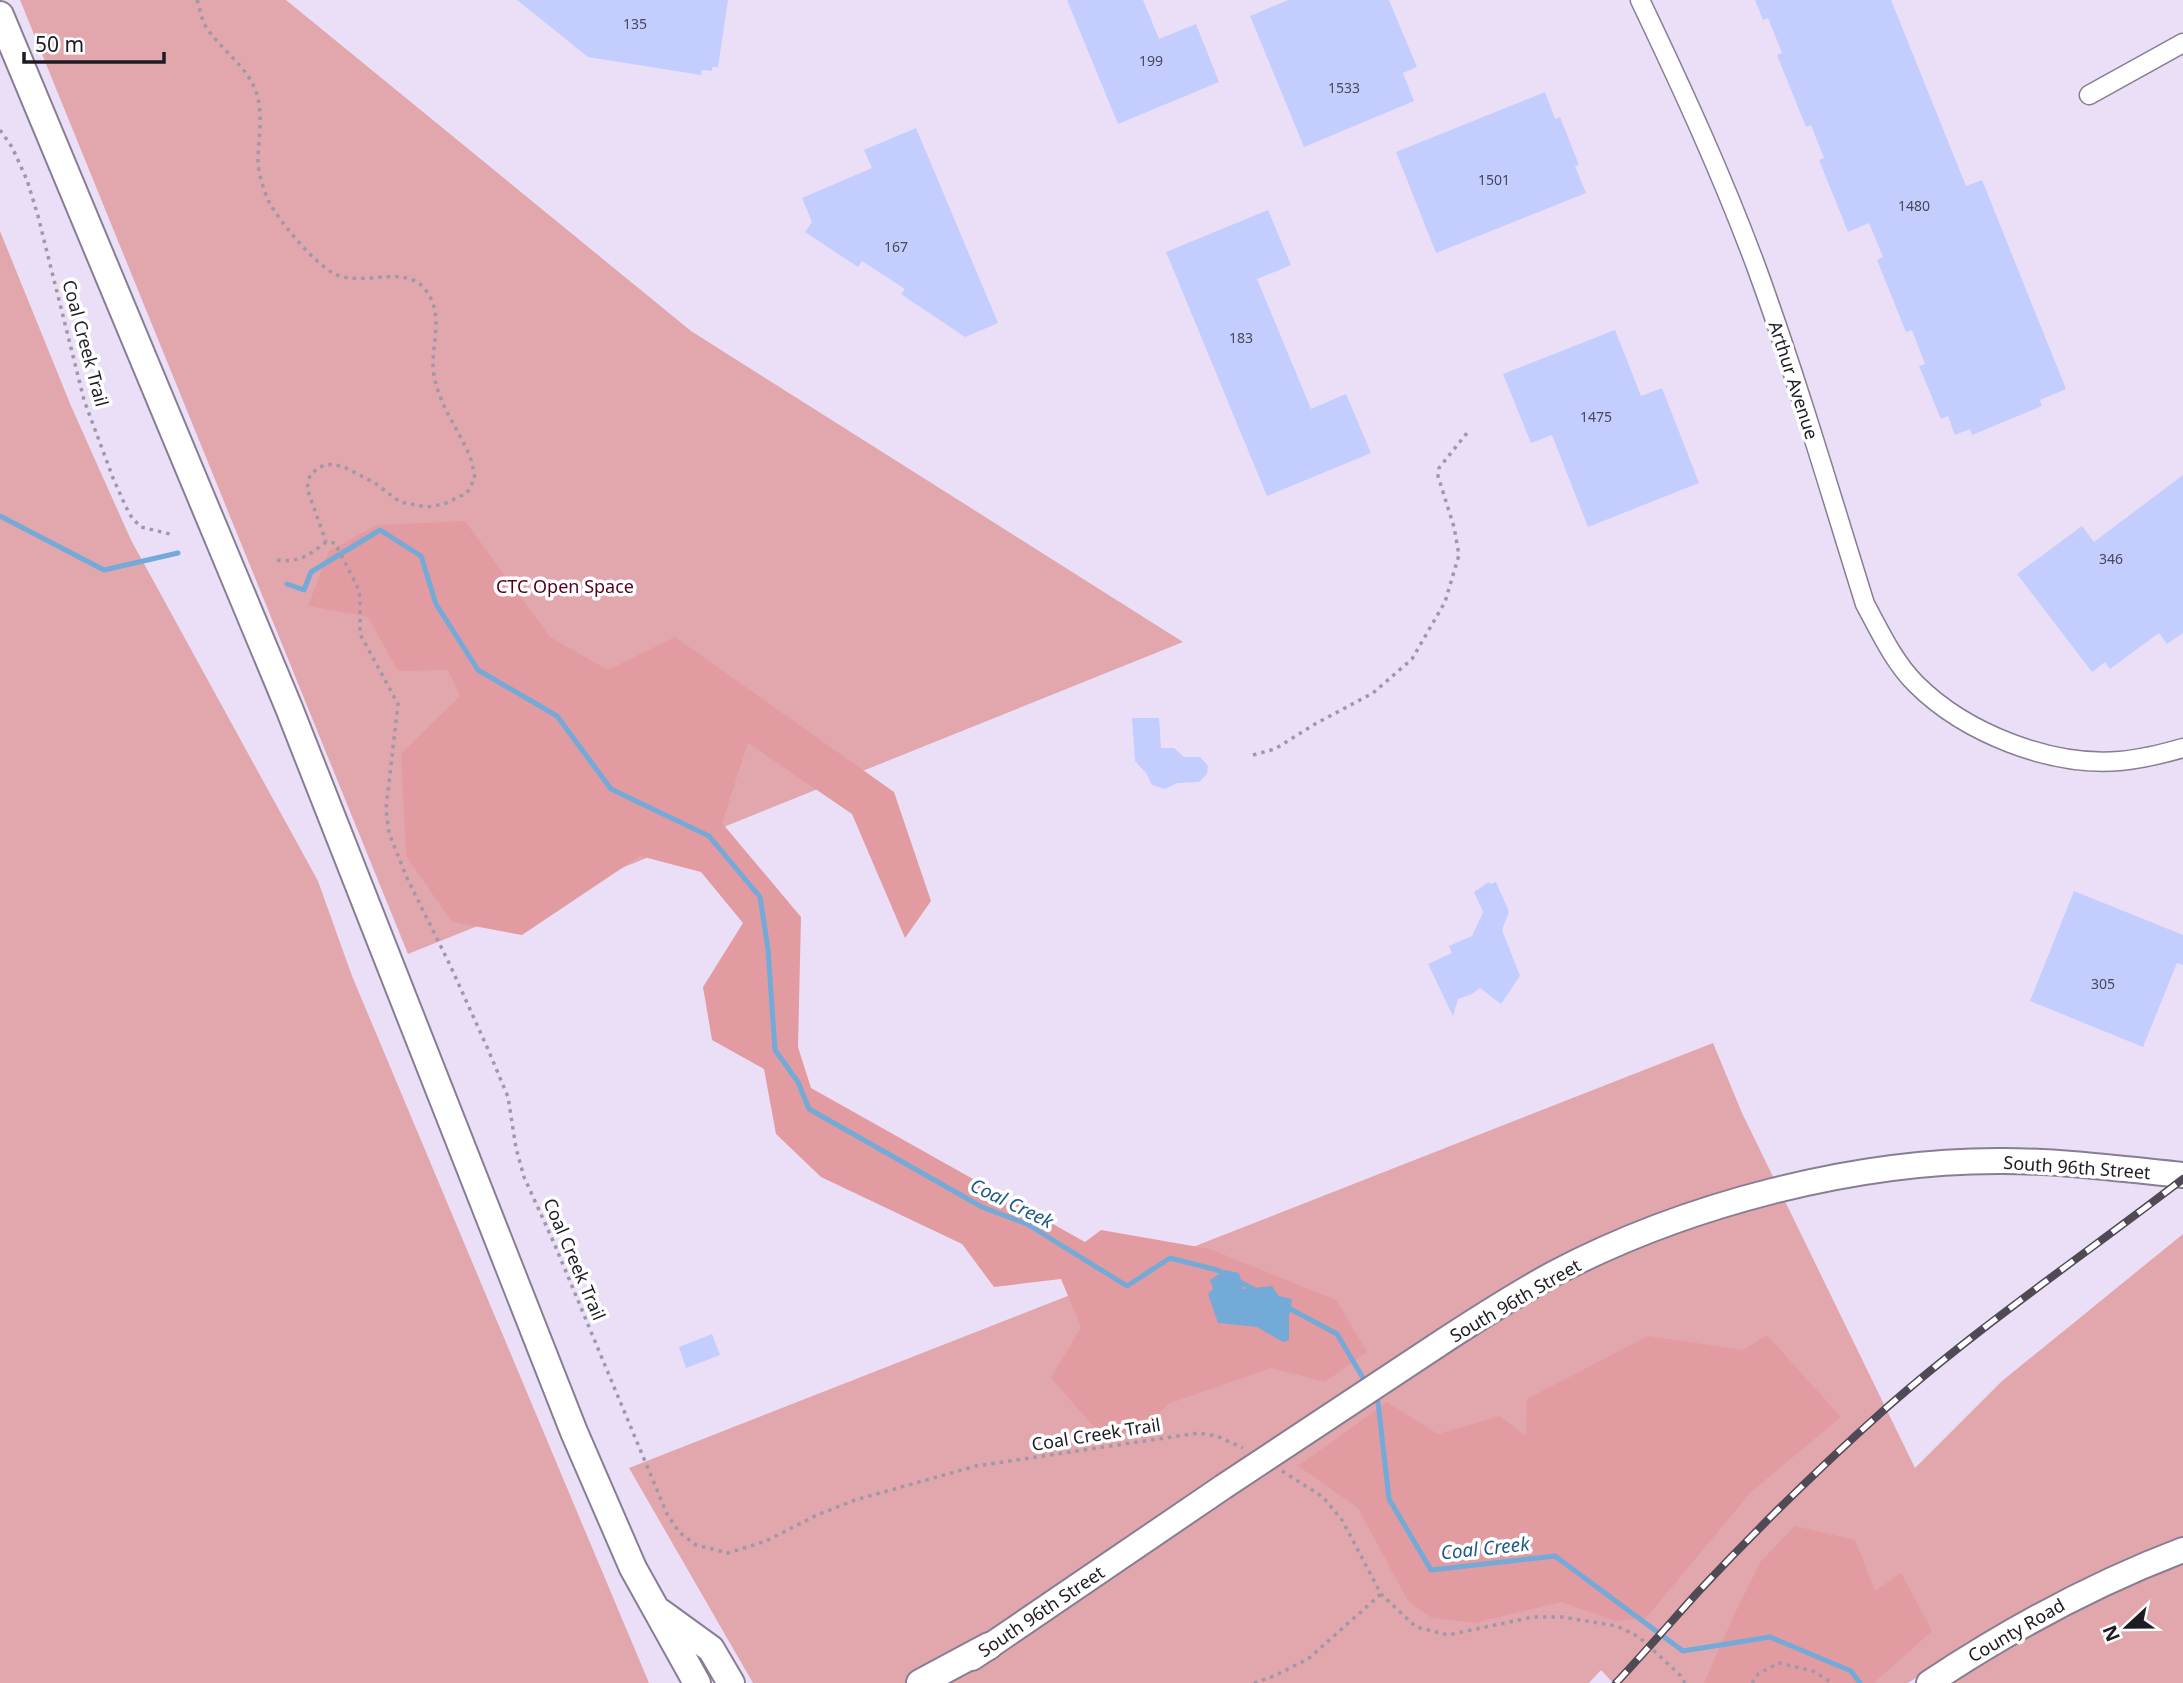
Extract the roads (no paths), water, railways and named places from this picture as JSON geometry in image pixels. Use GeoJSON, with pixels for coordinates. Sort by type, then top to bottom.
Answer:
{"type":"FeatureCollection","features":[{"type":"Feature","properties":{"kind":"main road"},"geometry":{"type":"LineString","coordinates":[[0,15],[289,708],[612,1523],[653,1606],[697,1683]]}},
{"type":"Feature","properties":{"kind":"main road","name":"South 96th Street"},"geometry":{"type":"LineString","coordinates":[[936,1683],[1223,1487],[1494,1308],[1598,1252],[1653,1228],[1766,1192],[1871,1172],[1940,1163],[2001,1160],[2183,1175]]}},
{"type":"Feature","properties":{"kind":"main road","name":"County Road"},"geometry":{"type":"LineString","coordinates":[[1929,1683],[1989,1643],[2072,1598],[2183,1550]]}},
{"type":"Feature","properties":{"kind":"main road"},"geometry":{"type":"LineString","coordinates":[[653,1606],[711,1649],[731,1683]]}},
{"type":"Feature","properties":{"kind":"main road"},"geometry":{"type":"LineString","coordinates":[[920,1683],[989,1646]]}},
{"type":"Feature","properties":{"kind":"main road"},"geometry":{"type":"LineString","coordinates":[[677,1650],[687,1683]]}},
{"type":"Feature","properties":{"kind":"street","name":"Arthur Avenue"},"geometry":{"type":"LineString","coordinates":[[1640,0],[1692,108],[1758,271],[1865,604],[1886,645],[1914,682],[1940,706],[1980,730],[2031,750],[2072,760],[2118,762],[2157,756],[2183,748]]}},
{"type":"Feature","properties":{"kind":"street"},"geometry":{"type":"LineString","coordinates":[[2089,95],[2183,43]]}},
{"type":"Feature","properties":{"kind":"water"},"geometry":{"type":"Polygon","coordinates":[[[1225,1270],[1239,1273],[1243,1289],[1272,1286],[1279,1296],[1292,1299],[1289,1340],[1283,1342],[1257,1327],[1218,1323],[1208,1294],[1213,1289],[1210,1280],[1225,1270]]]}},
{"type":"Feature","properties":{"kind":"waterway","name":"Coal Creek"},"geometry":{"type":"LineString","coordinates":[[0,516],[104,570],[178,553]]}},
{"type":"Feature","properties":{"kind":"waterway","name":"Coal Creek"},"geometry":{"type":"LineString","coordinates":[[287,584],[304,590],[311,572],[380,530],[421,556],[436,604],[478,670],[557,716],[611,789],[709,836],[760,897],[768,949],[775,1050],[798,1082],[809,1109],[982,1207],[1027,1224],[1127,1286],[1170,1258],[1227,1275]]}},
{"type":"Feature","properties":{"kind":"waterway","name":"Coal Creek"},"geometry":{"type":"LineString","coordinates":[[1238,1281],[1257,1291]]}},
{"type":"Feature","properties":{"kind":"waterway","name":"Coal Creek"},"geometry":{"type":"LineString","coordinates":[[1285,1306],[1337,1334],[1366,1383]]}},
{"type":"Feature","properties":{"kind":"waterway","name":"Coal Creek"},"geometry":{"type":"LineString","coordinates":[[1373,1394],[1378,1402],[1389,1499],[1431,1570],[1555,1556],[1683,1651],[1770,1637],[1851,1671],[1860,1683]]}},
{"type":"Feature","properties":{"kind":"railway"},"geometry":{"type":"LineString","coordinates":[[1616,1683],[1743,1545],[1812,1476],[1884,1410],[1994,1320],[2183,1179]]}},
{"type":"Feature","properties":{"kind":"park label","name":"CTC Open Space"},"geometry":{"type":"Point","coordinates":[565,586]}}]}
